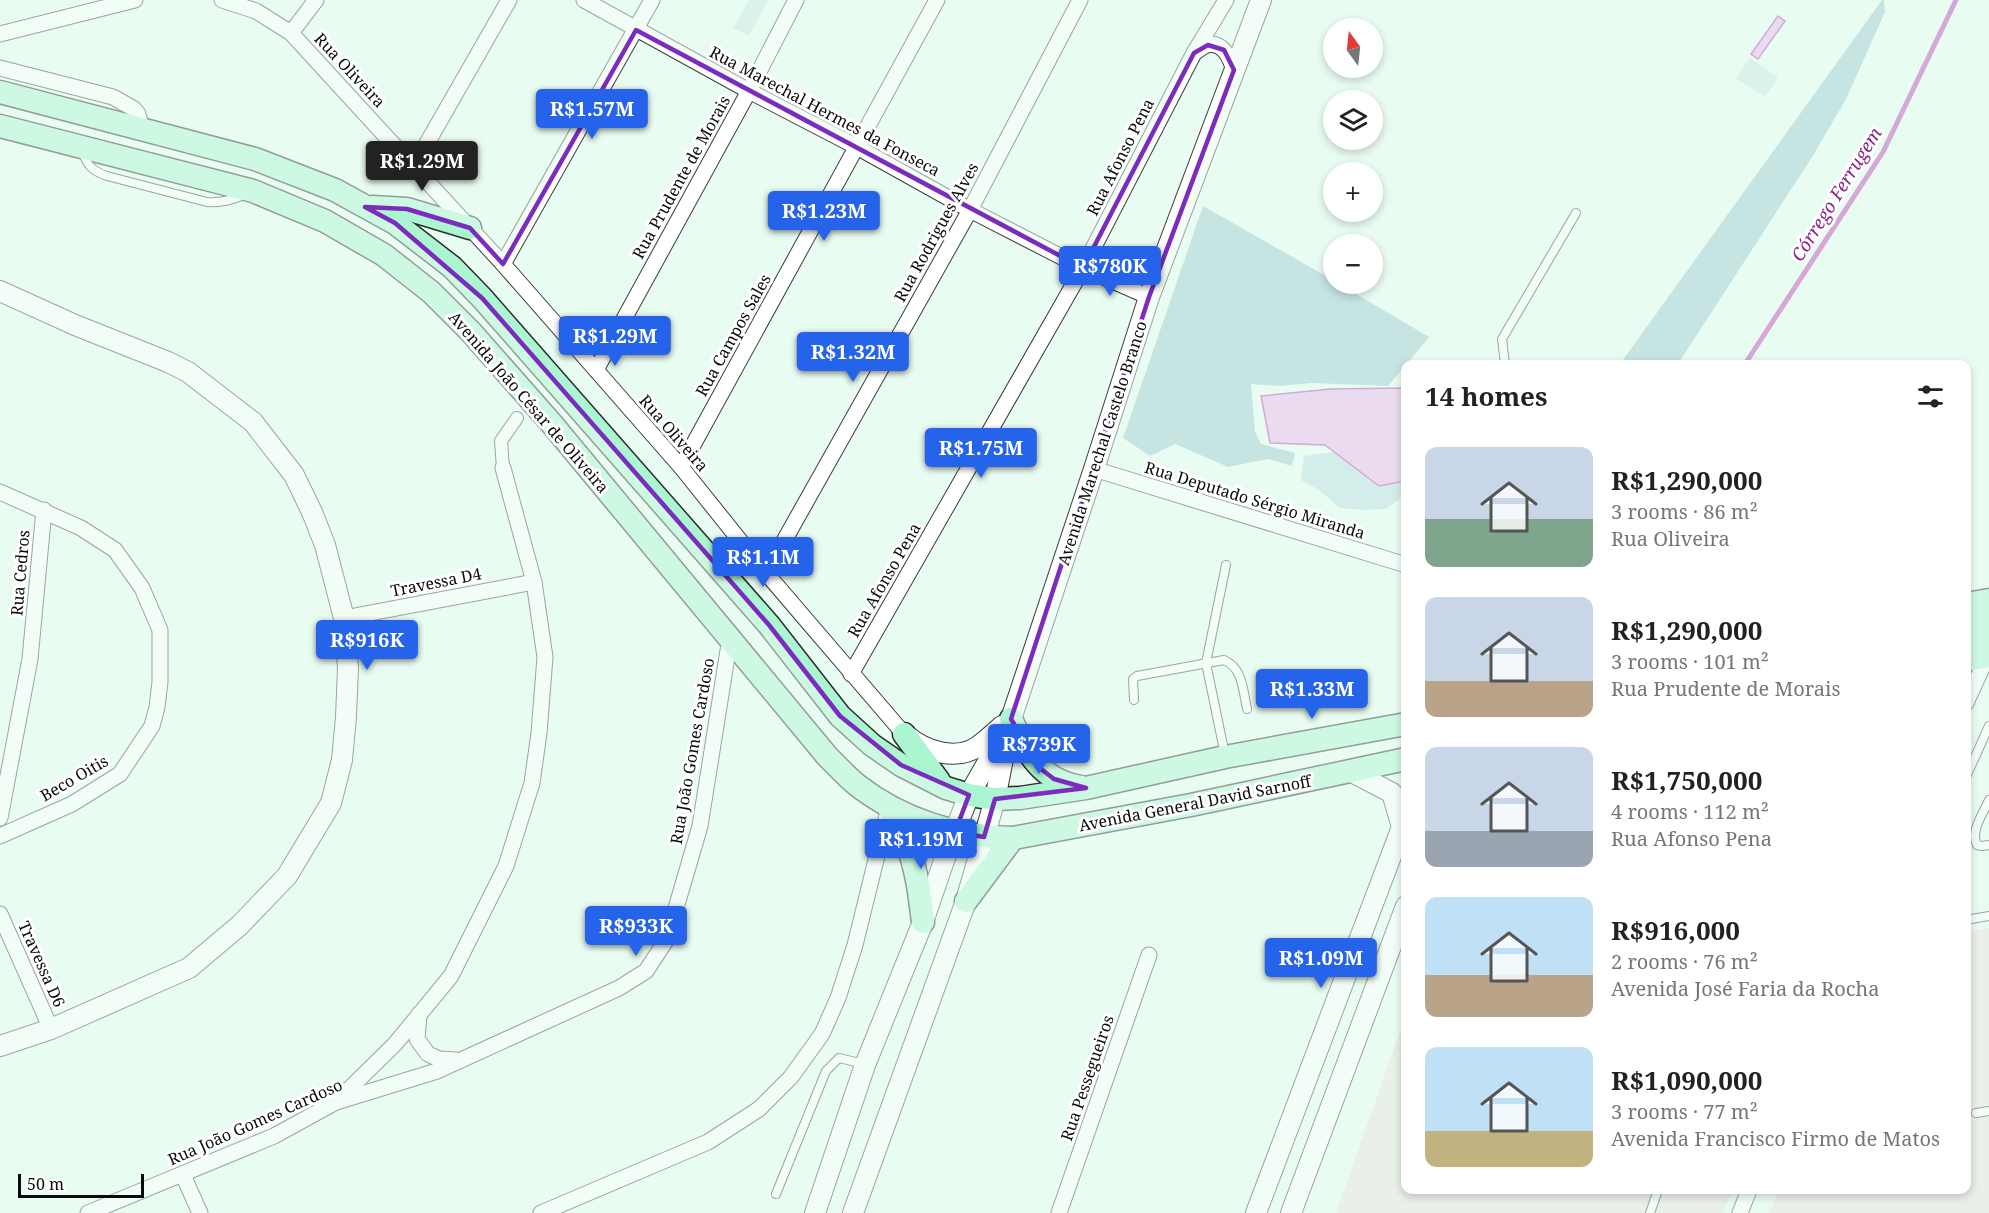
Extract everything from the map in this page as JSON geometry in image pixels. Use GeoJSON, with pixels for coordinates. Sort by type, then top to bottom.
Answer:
{"type":"FeatureCollection","features":[{"type":"Feature","properties":{"kind":"main road","name":"Avenida João César de Oliveira"},"geometry":{"type":"LineString","coordinates":[[0,92],[255,159],[335,190],[395,223],[452,267],[482,298],[769,625],[840,716],[872,745],[891,758],[942,785],[969,795]]}},
{"type":"Feature","properties":{"kind":"main road","name":"Avenida João César de Oliveira"},"geometry":{"type":"LineString","coordinates":[[0,126],[253,191],[325,221],[384,255],[431,292],[471,332],[552,424],[827,756],[856,784],[889,807],[931,825],[955,832]]}},
{"type":"Feature","properties":{"kind":"main road"},"geometry":{"type":"LineString","coordinates":[[365,207],[407,209],[470,228]]}},
{"type":"Feature","properties":{"kind":"main road"},"geometry":{"type":"LineString","coordinates":[[1971,603],[1989,600]]}},
{"type":"Feature","properties":{"kind":"main road"},"geometry":{"type":"LineString","coordinates":[[1971,624],[1989,621]]}},
{"type":"Feature","properties":{"kind":"main road"},"geometry":{"type":"LineString","coordinates":[[1011,719],[1021,740],[1041,769],[1054,779],[1086,788]]}},
{"type":"Feature","properties":{"kind":"main road"},"geometry":{"type":"LineString","coordinates":[[969,795],[995,799],[1020,798],[1086,788],[1226,757],[1401,725]]}},
{"type":"Feature","properties":{"kind":"main road"},"geometry":{"type":"LineString","coordinates":[[904,734],[942,785]]}},
{"type":"Feature","properties":{"kind":"main road","name":"Avenida General David Sarnoff"},"geometry":{"type":"LineString","coordinates":[[955,832],[984,837],[1013,838],[1191,805],[1401,761]]}},
{"type":"Feature","properties":{"kind":"main road"},"geometry":{"type":"LineString","coordinates":[[889,807],[908,844],[918,882],[923,922]]}},
{"type":"Feature","properties":{"kind":"main road"},"geometry":{"type":"LineString","coordinates":[[966,901],[1013,838]]}},
{"type":"Feature","properties":{"kind":"street"},"geometry":{"type":"LineString","coordinates":[[0,34],[135,0]]}},
{"type":"Feature","properties":{"kind":"street","name":"Rua Oliveira"},"geometry":{"type":"LineString","coordinates":[[222,0],[256,10],[291,33],[503,264],[681,467],[850,674],[904,734]]}},
{"type":"Feature","properties":{"kind":"street"},"geometry":{"type":"LineString","coordinates":[[291,33],[316,0]]}},
{"type":"Feature","properties":{"kind":"street"},"geometry":{"type":"LineString","coordinates":[[414,166],[509,0]]}},
{"type":"Feature","properties":{"kind":"street","name":"Rua Marechal Hermes da Fonseca"},"geometry":{"type":"LineString","coordinates":[[584,0],[970,210],[1083,268],[1149,297]]}},
{"type":"Feature","properties":{"kind":"street"},"geometry":{"type":"LineString","coordinates":[[503,264],[652,0]]}},
{"type":"Feature","properties":{"kind":"street","name":"Rua Prudente de Morais"},"geometry":{"type":"LineString","coordinates":[[596,370],[749,91],[796,0]]}},
{"type":"Feature","properties":{"kind":"street","name":"Rua Campos Sales"},"geometry":{"type":"LineString","coordinates":[[681,467],[936,0]]}},
{"type":"Feature","properties":{"kind":"street","name":"Rua Rodrigues Alves"},"geometry":{"type":"LineString","coordinates":[[766,573],[970,210],[1080,0]]}},
{"type":"Feature","properties":{"kind":"street","name":"Rua Afonso Pena"},"geometry":{"type":"LineString","coordinates":[[850,674],[1083,268],[1194,53],[1226,0]]}},
{"type":"Feature","properties":{"kind":"street","name":"Avenida Marechal Castelo Branco"},"geometry":{"type":"LineString","coordinates":[[995,799],[1011,719],[1149,297],[1261,0]]}},
{"type":"Feature","properties":{"kind":"street"},"geometry":{"type":"LineString","coordinates":[[1194,53],[1208,45],[1217,46],[1224,50],[1230,58],[1234,70]]}},
{"type":"Feature","properties":{"kind":"street"},"geometry":{"type":"LineString","coordinates":[[0,68],[113,97],[134,109],[138,114],[142,130]]}},
{"type":"Feature","properties":{"kind":"street"},"geometry":{"type":"LineString","coordinates":[[0,291],[188,372],[253,422],[294,475],[325,545],[338,586],[344,618],[348,668],[342,760],[331,803],[287,876],[240,925],[189,968],[51,1029],[0,1046]]}},
{"type":"Feature","properties":{"kind":"street"},"geometry":{"type":"LineString","coordinates":[[336,1102],[395,1044],[451,976],[506,866],[532,783],[539,733],[545,657],[534,582],[503,468],[501,441],[517,418]]}},
{"type":"Feature","properties":{"kind":"street","name":"Rua Deputado Sérgio Miranda"},"geometry":{"type":"LineString","coordinates":[[1094,469],[1401,563]]}},
{"type":"Feature","properties":{"kind":"street","name":"Beco Oitis"},"geometry":{"type":"LineString","coordinates":[[0,492],[81,528],[115,550],[142,588],[160,630],[160,682],[152,726],[120,774],[72,804],[0,836]]}},
{"type":"Feature","properties":{"kind":"street","name":"Rua Cedros"},"geometry":{"type":"LineString","coordinates":[[0,818],[30,659],[44,510]]}},
{"type":"Feature","properties":{"kind":"street","name":"Travessa D4"},"geometry":{"type":"LineString","coordinates":[[344,618],[534,582]]}},
{"type":"Feature","properties":{"kind":"street","name":"Rua João Gomes Cardoso"},"geometry":{"type":"LineString","coordinates":[[88,1213],[274,1136],[336,1102],[436,1071],[619,988],[646,971],[667,939],[700,826],[730,638]]}},
{"type":"Feature","properties":{"kind":"street"},"geometry":{"type":"LineString","coordinates":[[1971,688],[1983,652]]}},
{"type":"Feature","properties":{"kind":"street"},"geometry":{"type":"LineString","coordinates":[[904,734],[916,744],[930,750],[960,753],[975,749],[1011,719]]}},
{"type":"Feature","properties":{"kind":"street","name":"Avenida Marechal Castelo Branco"},"geometry":{"type":"LineString","coordinates":[[969,795],[1011,719]]}},
{"type":"Feature","properties":{"kind":"street"},"geometry":{"type":"LineString","coordinates":[[1352,772],[1392,793],[1401,824]]}},
{"type":"Feature","properties":{"kind":"street"},"geometry":{"type":"LineString","coordinates":[[815,1213],[865,1065],[923,922],[969,795]]}},
{"type":"Feature","properties":{"kind":"street"},"geometry":{"type":"LineString","coordinates":[[853,1213],[966,901],[995,799]]}},
{"type":"Feature","properties":{"kind":"street"},"geometry":{"type":"LineString","coordinates":[[541,1213],[708,1142],[759,1109],[792,1077],[822,1034],[838,998],[855,945],[889,807]]}},
{"type":"Feature","properties":{"kind":"street"},"geometry":{"type":"LineString","coordinates":[[1256,1213],[1401,830]]}},
{"type":"Feature","properties":{"kind":"street","name":"Travessa D6"},"geometry":{"type":"LineString","coordinates":[[0,914],[51,1029]]}},
{"type":"Feature","properties":{"kind":"street"},"geometry":{"type":"LineString","coordinates":[[1291,1213],[1401,919]]}},
{"type":"Feature","properties":{"kind":"street","name":"Rua Pessegueiros"},"geometry":{"type":"LineString","coordinates":[[1059,1213],[1149,955]]}},
{"type":"Feature","properties":{"kind":"street"},"geometry":{"type":"LineString","coordinates":[[419,1014],[417,1039],[428,1054],[439,1059],[459,1060]]}},
{"type":"Feature","properties":{"kind":"street"},"geometry":{"type":"LineString","coordinates":[[183,1175],[200,1213]]}},
{"type":"Feature","properties":{"kind":"street"},"geometry":{"type":"LineString","coordinates":[[1740,1213],[1747,1194]]}},
{"type":"Feature","properties":{"kind":"lane"},"geometry":{"type":"LineString","coordinates":[[1504,360],[1502,339],[1576,213]]}},
{"type":"Feature","properties":{"kind":"lane"},"geometry":{"type":"LineString","coordinates":[[1226,565],[1206,663],[1226,757]]}},
{"type":"Feature","properties":{"kind":"lane"},"geometry":{"type":"LineString","coordinates":[[1134,700],[1132,679],[1137,676],[1224,660],[1233,663],[1240,675],[1247,709]]}},
{"type":"Feature","properties":{"kind":"lane"},"geometry":{"type":"LineString","coordinates":[[1971,766],[1989,726]]}},
{"type":"Feature","properties":{"kind":"lane"},"geometry":{"type":"LineString","coordinates":[[1989,800],[1973,838],[1977,845],[1989,845]]}},
{"type":"Feature","properties":{"kind":"lane"},"geometry":{"type":"LineString","coordinates":[[1971,919],[1989,916]]}},
{"type":"Feature","properties":{"kind":"lane"},"geometry":{"type":"LineString","coordinates":[[776,1194],[826,1071],[839,1058],[865,1065]]}},
{"type":"Feature","properties":{"kind":"lane"},"geometry":{"type":"LineString","coordinates":[[1976,1113],[1989,1111]]}},
{"type":"Feature","properties":{"kind":"lane"},"geometry":{"type":"LineString","coordinates":[[1650,1213],[1657,1194]]}},
{"type":"Feature","properties":{"kind":"highlighted area"},"geometry":{"type":"Polygon","coordinates":[[[636,30],[1083,268],[1194,53],[1208,45],[1224,50],[1234,70],[1149,297],[1011,719],[1041,769],[1054,779],[1086,788],[995,799],[984,837],[955,832],[969,795],[901,765],[840,716],[769,625],[482,298],[395,223],[365,207],[407,209],[470,228],[503,264],[636,30]]]}},
{"type":"Feature","properties":{"kind":"shaded area"},"geometry":{"type":"Polygon","coordinates":[[[749,0],[768,0],[749,36],[733,28],[749,0]]]}},
{"type":"Feature","properties":{"kind":"shaded area"},"geometry":{"type":"Polygon","coordinates":[[[1884,0],[1885,12],[1846,99],[1814,154],[1681,360],[1623,360],[1884,0]]]}},
{"type":"Feature","properties":{"kind":"shaded area"},"geometry":{"type":"Polygon","coordinates":[[[1778,16],[1785,21],[1758,59],[1751,54],[1778,16]]]}},
{"type":"Feature","properties":{"kind":"shaded area"},"geometry":{"type":"Polygon","coordinates":[[[1750,58],[1778,77],[1765,97],[1736,78],[1750,58]]]}},
{"type":"Feature","properties":{"kind":"shaded area"},"geometry":{"type":"Polygon","coordinates":[[[1203,206],[1323,274],[1323,294],[1356,294],[1429,337],[1410,360],[1401,360],[1401,370],[1388,386],[1312,383],[1280,386],[1251,384],[1255,432],[1261,444],[1295,453],[1292,466],[1268,459],[1228,467],[1175,444],[1150,456],[1123,438],[1203,206]]]}},
{"type":"Feature","properties":{"kind":"shaded area"},"geometry":{"type":"Polygon","coordinates":[[[1401,388],[1401,482],[1379,486],[1325,445],[1270,443],[1261,396],[1331,389],[1401,388]]]}},
{"type":"Feature","properties":{"kind":"shaded area"},"geometry":{"type":"Polygon","coordinates":[[[1334,452],[1379,486],[1401,482],[1401,498],[1386,509],[1340,508],[1319,490],[1301,480],[1304,456],[1334,452]]]}},
{"type":"Feature","properties":{"kind":"shaded area"},"geometry":{"type":"Polygon","coordinates":[[[1989,928],[1989,1213],[1769,1213],[1777,1194],[1971,1194],[1971,931],[1989,928]]]}},
{"type":"Feature","properties":{"kind":"shaded area"},"geometry":{"type":"Polygon","coordinates":[[[1401,1028],[1401,1194],[1731,1194],[1723,1213],[1336,1213],[1401,1028]]]}},
{"type":"Feature","properties":{"kind":"waterway","name":"Córrego Ferrugem"},"geometry":{"type":"LineString","coordinates":[[1748,360],[1883,152],[1956,0]]}}]}
